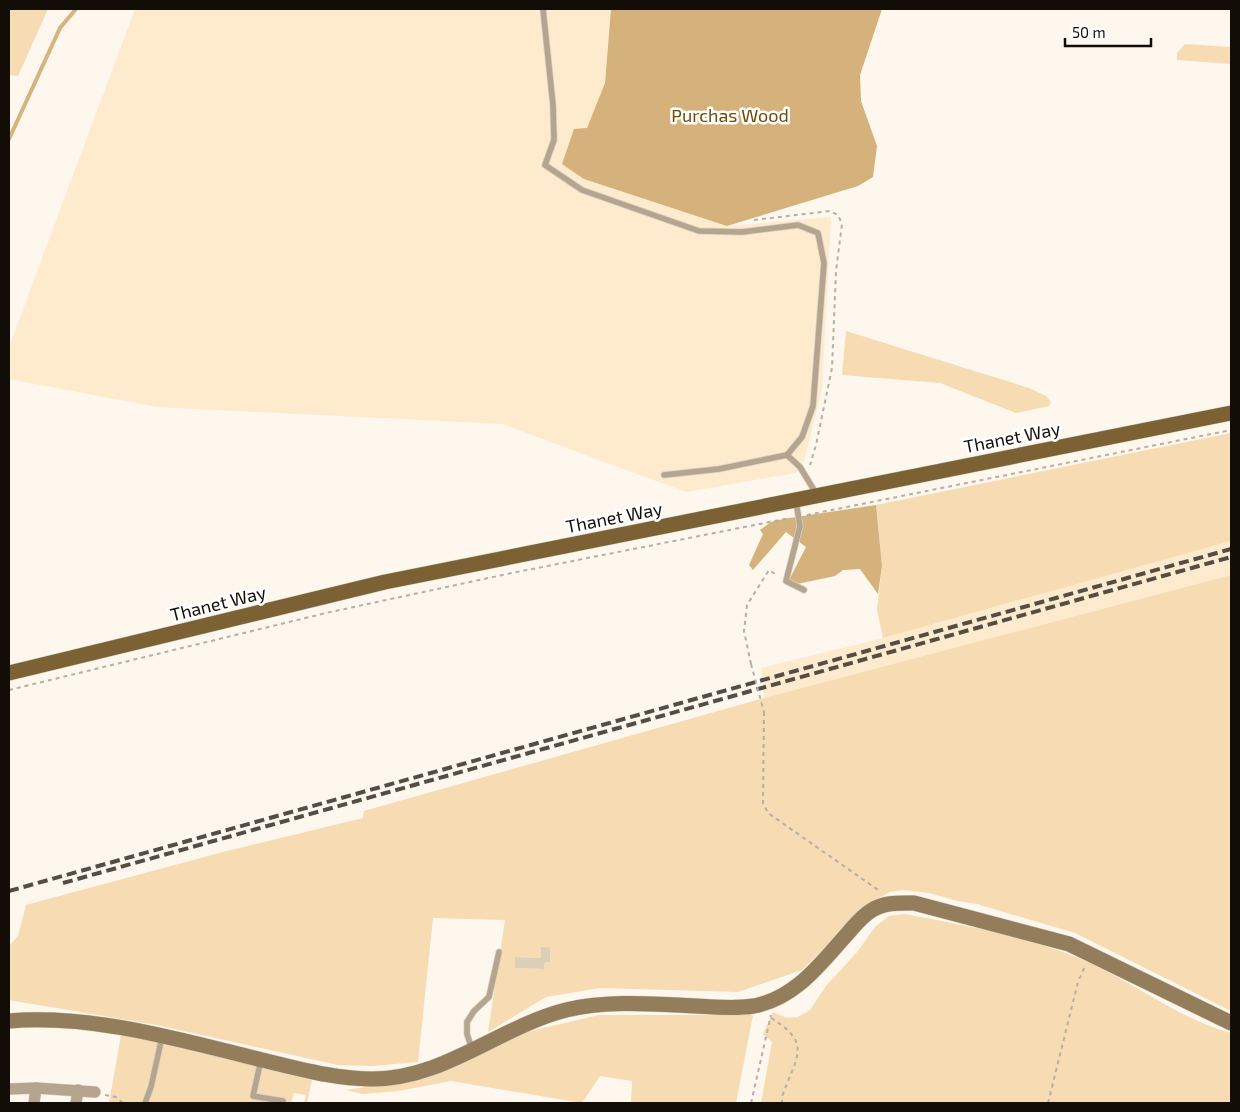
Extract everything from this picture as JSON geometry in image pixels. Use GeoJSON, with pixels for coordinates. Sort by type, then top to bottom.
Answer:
{"type":"FeatureCollection","features":[{"type":"Feature","properties":{"kind":"main road","name":"Thanet Way"},"geometry":{"type":"LineString","coordinates":[[9,673],[385,582],[1231,413]]}},
{"type":"Feature","properties":{"kind":"main road"},"geometry":{"type":"LineString","coordinates":[[9,1021],[53,1020],[115,1028],[314,1072],[371,1079],[415,1073],[472,1051],[530,1023],[566,1010],[585,1006],[679,1005],[733,1007],[770,1002],[792,991],[862,917],[873,909],[894,903],[914,903],[1069,944],[1231,1023]]}},
{"type":"Feature","properties":{"kind":"street"},"geometry":{"type":"LineString","coordinates":[[9,1089],[36,1088],[95,1092]]}},
{"type":"Feature","properties":{"kind":"street"},"geometry":{"type":"LineString","coordinates":[[34,1103],[36,1088]]}},
{"type":"Feature","properties":{"kind":"street"},"geometry":{"type":"LineString","coordinates":[[76,1103],[78,1090]]}},
{"type":"Feature","properties":{"kind":"lane"},"geometry":{"type":"LineString","coordinates":[[543,9],[553,105],[554,140],[546,165],[582,190],[699,231],[742,232],[798,225],[818,233],[824,263],[813,406],[802,437],[787,455],[719,469],[664,474]]}},
{"type":"Feature","properties":{"kind":"lane"},"geometry":{"type":"LineString","coordinates":[[787,455],[800,467],[817,495]]}},
{"type":"Feature","properties":{"kind":"lane"},"geometry":{"type":"LineString","coordinates":[[795,499],[800,526],[786,581],[804,590]]}},
{"type":"Feature","properties":{"kind":"lane"},"geometry":{"type":"LineString","coordinates":[[472,1051],[467,1034],[467,1022],[474,1011],[489,997],[499,952]]}},
{"type":"Feature","properties":{"kind":"lane"},"geometry":{"type":"LineString","coordinates":[[145,1103],[151,1087],[162,1037]]}},
{"type":"Feature","properties":{"kind":"lane"},"geometry":{"type":"LineString","coordinates":[[261,1060],[253,1096],[283,1101]]}},
{"type":"Feature","properties":{"kind":"path"},"geometry":{"type":"LineString","coordinates":[[9,690],[335,611],[507,574],[1231,430]]}},
{"type":"Feature","properties":{"kind":"path"},"geometry":{"type":"LineString","coordinates":[[786,581],[769,570],[748,605],[744,630],[764,712],[763,803],[768,813],[894,903]]}},
{"type":"Feature","properties":{"kind":"path"},"geometry":{"type":"LineString","coordinates":[[1048,1103],[1078,982],[1089,954]]}},
{"type":"Feature","properties":{"kind":"path"},"geometry":{"type":"LineString","coordinates":[[751,1103],[771,1018],[770,1002]]}},
{"type":"Feature","properties":{"kind":"path"},"geometry":{"type":"LineString","coordinates":[[771,1018],[786,1027],[796,1038],[798,1045],[797,1056],[782,1097],[782,1103]]}},
{"type":"Feature","properties":{"kind":"path"},"geometry":{"type":"LineString","coordinates":[[95,1092],[116,1097],[123,1103]]}},
{"type":"Feature","properties":{"kind":"shaded area"},"geometry":{"type":"Polygon","coordinates":[[[9,9],[48,9],[18,76],[9,75],[9,9]]]}},
{"type":"Feature","properties":{"kind":"shaded area"},"geometry":{"type":"Polygon","coordinates":[[[135,9],[611,9],[605,83],[587,128],[727,226],[831,217],[822,390],[804,461],[796,473],[686,492],[502,424],[157,407],[9,379],[9,347],[135,9]]]}},
{"type":"Feature","properties":{"kind":"shaded area"},"geometry":{"type":"Polygon","coordinates":[[[1185,44],[1231,47],[1231,64],[1177,60],[1177,53],[1185,44]]]}},
{"type":"Feature","properties":{"kind":"shaded area"},"geometry":{"type":"Polygon","coordinates":[[[846,331],[1029,388],[1046,396],[1051,402],[1049,406],[1016,413],[940,383],[842,375],[846,331]]]}},
{"type":"Feature","properties":{"kind":"shaded area"},"geometry":{"type":"Polygon","coordinates":[[[1231,433],[1231,541],[883,638],[877,610],[882,566],[876,505],[1231,433]]]}},
{"type":"Feature","properties":{"kind":"shaded area"},"geometry":{"type":"Polygon","coordinates":[[[1231,541],[1231,575],[764,698],[761,668],[883,638],[1231,541]]]}},
{"type":"Feature","properties":{"kind":"shaded area"},"geometry":{"type":"Polygon","coordinates":[[[1231,575],[1231,1011],[1075,933],[977,904],[929,893],[903,890],[890,892],[869,904],[802,970],[738,992],[600,988],[546,997],[488,1032],[505,920],[433,918],[418,1062],[371,1066],[338,1065],[157,1025],[9,1000],[9,946],[18,936],[26,905],[223,852],[363,818],[364,811],[764,698],[1231,575]],[[541,948],[541,958],[516,957],[515,968],[544,969],[545,962],[550,962],[550,948],[541,948]]]}},
{"type":"Feature","properties":{"kind":"shaded area"},"geometry":{"type":"Polygon","coordinates":[[[905,914],[1000,933],[1047,946],[1092,964],[1177,1011],[1212,1027],[1231,1033],[1231,1103],[761,1103],[772,1042],[763,1034],[773,1012],[787,1018],[798,1017],[810,1010],[826,986],[858,951],[875,927],[889,916],[905,914]]]}},
{"type":"Feature","properties":{"kind":"shaded area"},"geometry":{"type":"Polygon","coordinates":[[[599,1015],[753,1015],[736,1103],[631,1103],[632,1081],[600,1076],[582,1103],[451,1081],[398,1091],[362,1094],[346,1090],[429,1077],[522,1033],[599,1015]]]}},
{"type":"Feature","properties":{"kind":"shaded area"},"geometry":{"type":"Polygon","coordinates":[[[121,1035],[131,1035],[312,1080],[307,1103],[304,1103],[306,1095],[294,1093],[291,1103],[109,1103],[121,1035]]]}},
{"type":"Feature","properties":{"kind":"green space","name":"Purchas Wood"},"geometry":{"type":"Polygon","coordinates":[[[611,9],[882,9],[860,75],[861,101],[877,146],[873,177],[858,186],[727,226],[584,179],[562,164],[574,129],[587,128],[605,83],[611,9]]]}},
{"type":"Feature","properties":{"kind":"green space"},"geometry":{"type":"Polygon","coordinates":[[[876,505],[882,566],[878,594],[860,569],[843,570],[835,576],[797,584],[789,580],[806,547],[786,532],[753,570],[749,565],[763,534],[760,530],[771,522],[876,505]]]}},
{"type":"Feature","properties":{"kind":"building"},"geometry":{"type":"Polygon","coordinates":[[[541,947],[550,948],[550,962],[545,962],[544,969],[515,968],[515,957],[541,958],[541,947]]]}},
{"type":"Feature","properties":{"kind":"waterway"},"geometry":{"type":"LineString","coordinates":[[9,139],[60,28],[76,9]]}},
{"type":"Feature","properties":{"kind":"railway"},"geometry":{"type":"LineString","coordinates":[[9,891],[1231,549]]}},
{"type":"Feature","properties":{"kind":"railway"},"geometry":{"type":"LineString","coordinates":[[63,883],[1231,557]]}}]}
